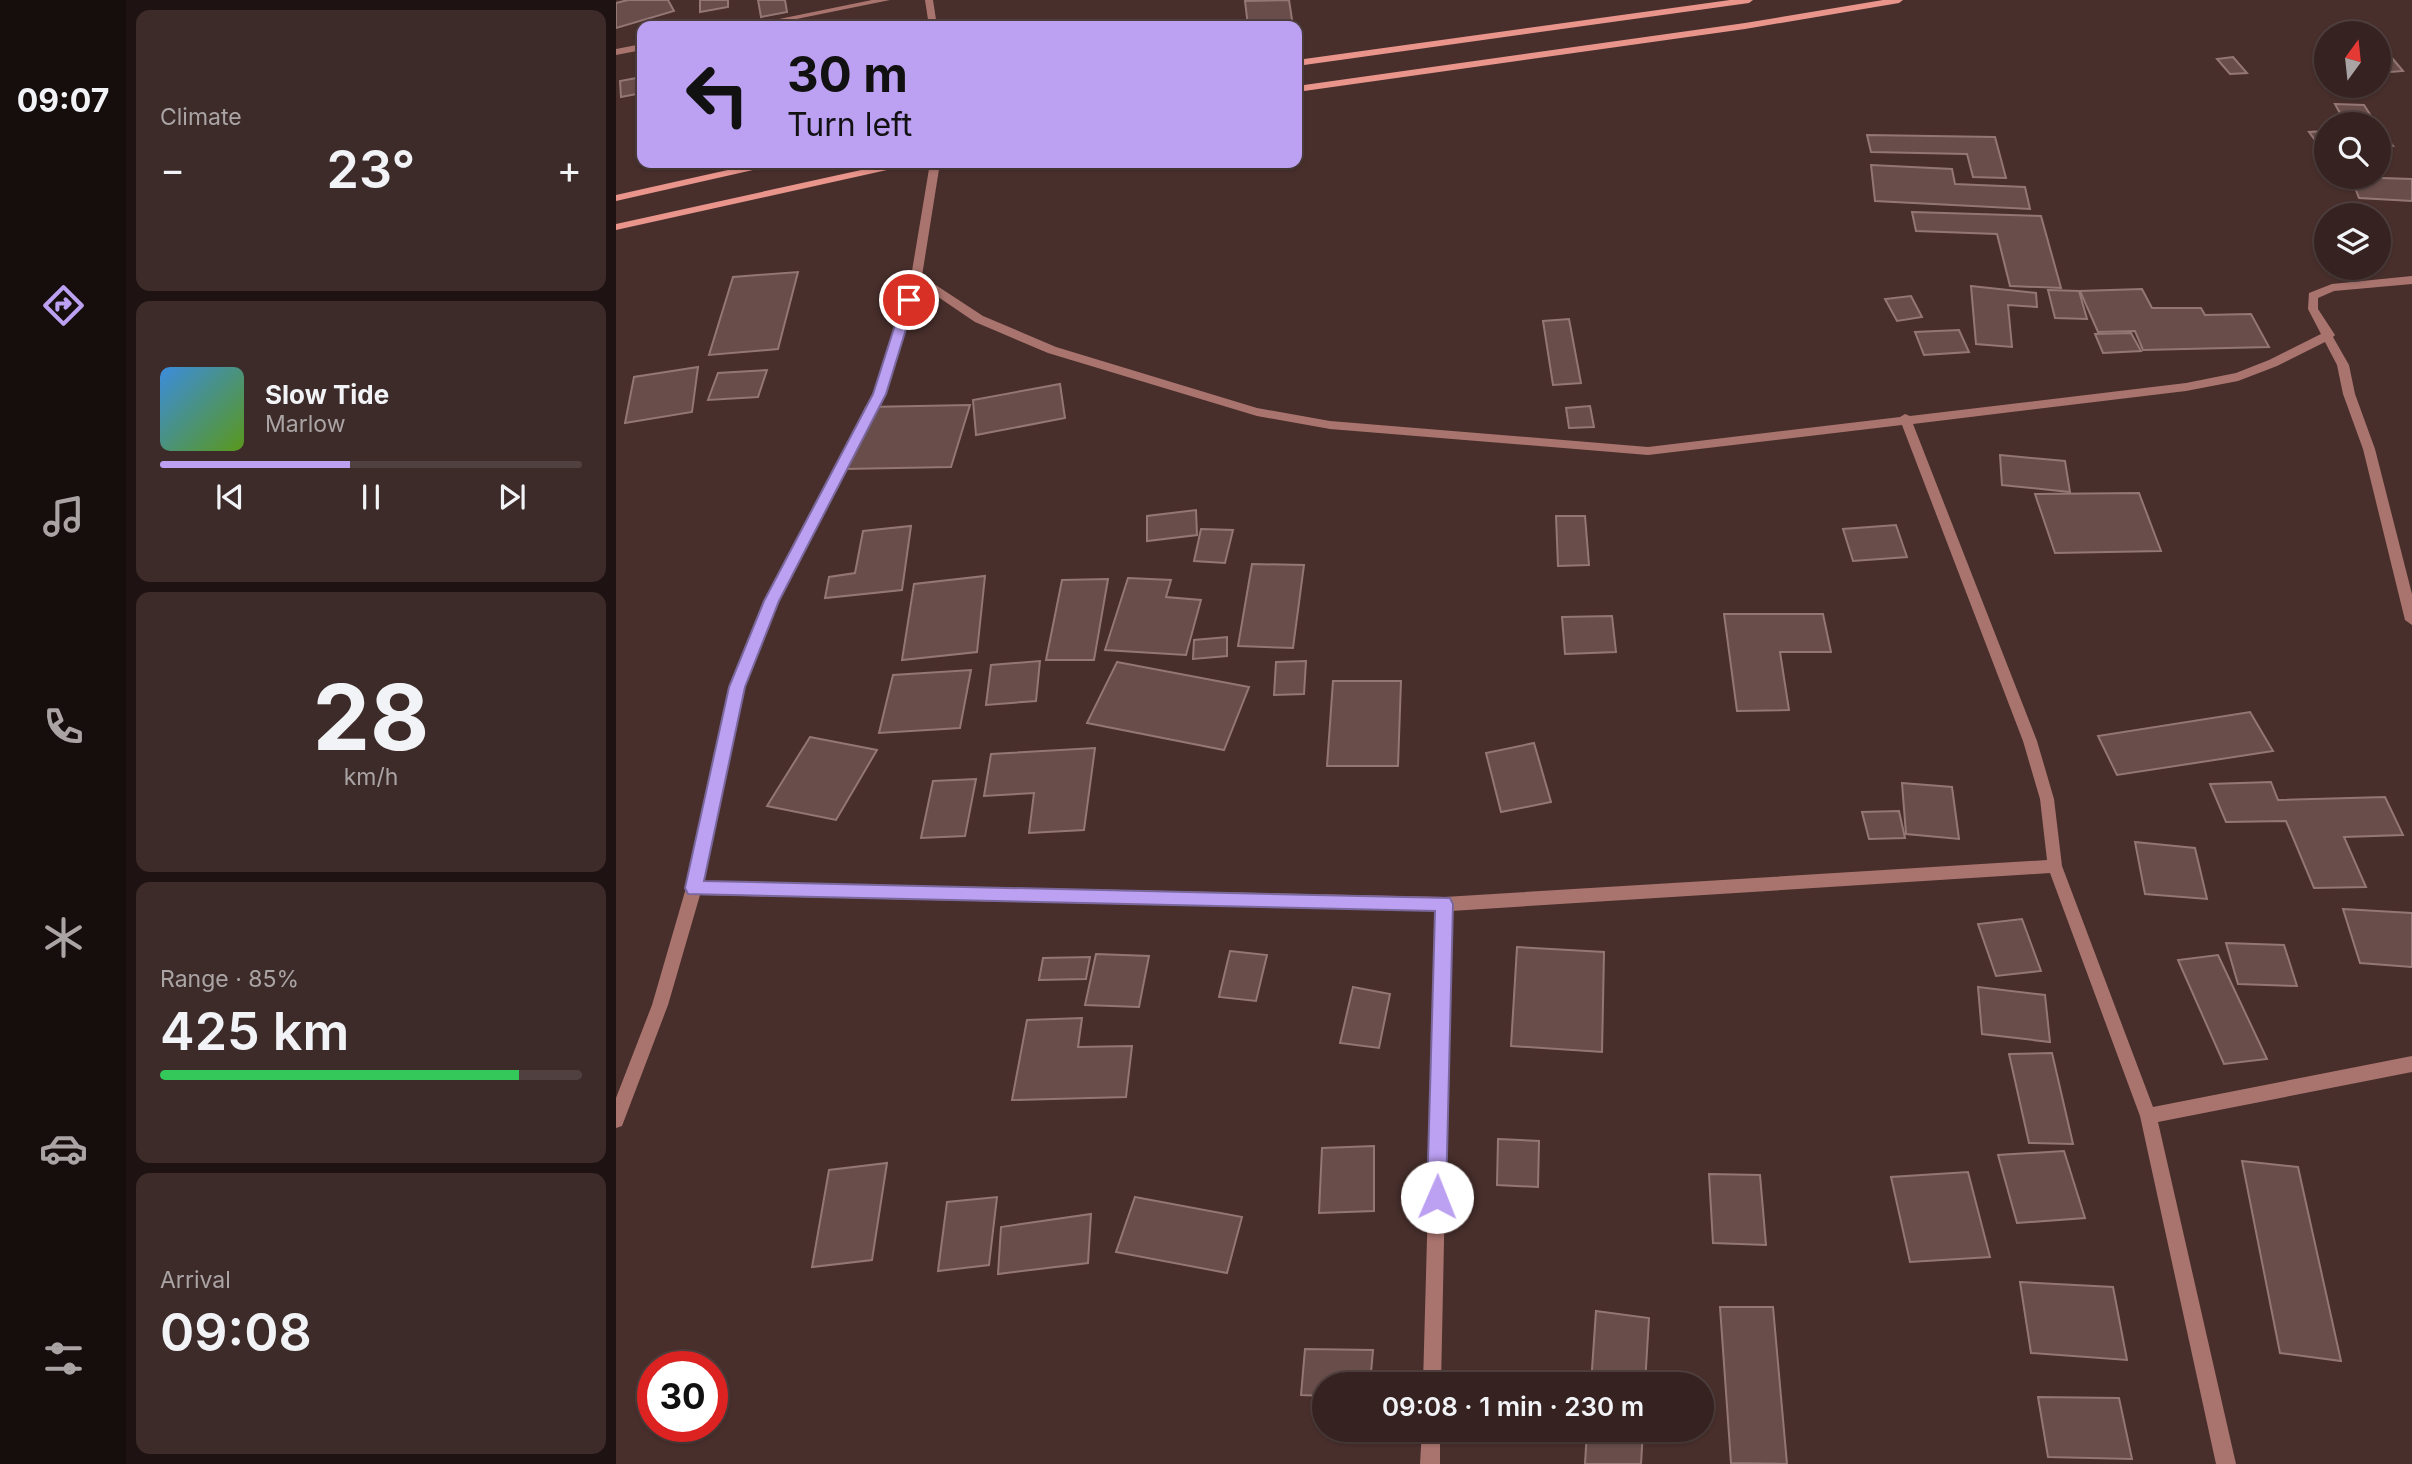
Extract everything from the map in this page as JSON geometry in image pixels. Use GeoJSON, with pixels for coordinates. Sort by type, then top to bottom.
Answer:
{"type":"FeatureCollection","features":[{"type":"Feature","properties":{"kind":"main road"},"geometry":{"type":"LineString","coordinates":[[1302,62],[1749,0]]}},
{"type":"Feature","properties":{"kind":"main road"},"geometry":{"type":"LineString","coordinates":[[1302,88],[1745,26],[1899,0]]}},
{"type":"Feature","properties":{"kind":"main road"},"geometry":{"type":"LineString","coordinates":[[616,198],[749,168]]}},
{"type":"Feature","properties":{"kind":"main road"},"geometry":{"type":"LineString","coordinates":[[616,227],[882,168]]}},
{"type":"Feature","properties":{"kind":"street"},"geometry":{"type":"LineString","coordinates":[[775,21],[886,0]]}},
{"type":"Feature","properties":{"kind":"street"},"geometry":{"type":"LineString","coordinates":[[929,0],[932,21]]}},
{"type":"Feature","properties":{"kind":"street"},"geometry":{"type":"LineString","coordinates":[[616,52],[637,48]]}},
{"type":"Feature","properties":{"kind":"street"},"geometry":{"type":"LineString","coordinates":[[616,1120],[660,1005],[694,888],[737,687],[772,601],[880,394],[916,276],[934,168]]}},
{"type":"Feature","properties":{"kind":"street"},"geometry":{"type":"LineString","coordinates":[[916,276],[979,319],[1052,349],[1257,412],[1331,425],[1648,451],[1905,418],[2186,387],[2238,377],[2329,335]]}},
{"type":"Feature","properties":{"kind":"street"},"geometry":{"type":"LineString","coordinates":[[2412,280],[2332,288],[2313,296],[2313,309],[2343,365],[2348,394],[2370,449],[2412,620]]}},
{"type":"Feature","properties":{"kind":"street"},"geometry":{"type":"LineString","coordinates":[[1905,418],[2031,741],[2047,799],[2055,866],[2148,1116],[2226,1464]]}},
{"type":"Feature","properties":{"kind":"street"},"geometry":{"type":"LineString","coordinates":[[694,888],[1444,904],[2055,866]]}},
{"type":"Feature","properties":{"kind":"street"},"geometry":{"type":"LineString","coordinates":[[1432,1372],[1444,904]]}},
{"type":"Feature","properties":{"kind":"street"},"geometry":{"type":"LineString","coordinates":[[2148,1116],[2412,1064]]}},
{"type":"Feature","properties":{"kind":"street"},"geometry":{"type":"LineString","coordinates":[[1430,1464],[1431,1442]]}},
{"type":"Feature","properties":{"kind":"building"},"geometry":{"type":"Polygon","coordinates":[[[628,0],[668,0],[674,11],[616,28],[616,3],[628,0]]]}},
{"type":"Feature","properties":{"kind":"building"},"geometry":{"type":"Polygon","coordinates":[[[700,0],[728,0],[728,7],[700,12],[700,0]]]}},
{"type":"Feature","properties":{"kind":"building"},"geometry":{"type":"Polygon","coordinates":[[[758,0],[785,0],[787,12],[761,17],[758,0]]]}},
{"type":"Feature","properties":{"kind":"building"},"geometry":{"type":"Polygon","coordinates":[[[1289,0],[1292,21],[1247,21],[1245,1],[1289,0]]]}},
{"type":"Feature","properties":{"kind":"building"},"geometry":{"type":"Polygon","coordinates":[[[2233,57],[2247,73],[2230,74],[2217,59],[2233,57]]]}},
{"type":"Feature","properties":{"kind":"building"},"geometry":{"type":"Polygon","coordinates":[[[2392,58],[2403,71],[2391,72],[2392,58]]]}},
{"type":"Feature","properties":{"kind":"building"},"geometry":{"type":"Polygon","coordinates":[[[637,78],[637,94],[621,97],[620,81],[637,78]]]}},
{"type":"Feature","properties":{"kind":"building"},"geometry":{"type":"Polygon","coordinates":[[[2335,104],[2364,105],[2368,112],[2339,112],[2335,104]]]}},
{"type":"Feature","properties":{"kind":"building"},"geometry":{"type":"Polygon","coordinates":[[[1867,135],[1995,137],[2006,178],[1973,177],[1967,154],[1871,152],[1867,135]]]}},
{"type":"Feature","properties":{"kind":"building"},"geometry":{"type":"Polygon","coordinates":[[[1871,165],[1952,169],[1955,184],[2025,187],[2030,209],[1875,201],[1871,165]]]}},
{"type":"Feature","properties":{"kind":"building"},"geometry":{"type":"Polygon","coordinates":[[[2391,178],[2412,179],[2412,201],[2359,198],[2356,189],[2391,189],[2391,178]]]}},
{"type":"Feature","properties":{"kind":"building"},"geometry":{"type":"Polygon","coordinates":[[[1912,212],[2041,216],[2061,288],[2010,286],[1997,234],[1916,231],[1912,212]]]}},
{"type":"Feature","properties":{"kind":"building"},"geometry":{"type":"Polygon","coordinates":[[[798,272],[778,349],[709,355],[733,277],[798,272]]]}},
{"type":"Feature","properties":{"kind":"building"},"geometry":{"type":"Polygon","coordinates":[[[1971,286],[2036,293],[2037,307],[2008,305],[2012,347],[1976,344],[1971,286]]]}},
{"type":"Feature","properties":{"kind":"building"},"geometry":{"type":"Polygon","coordinates":[[[2142,289],[2152,308],[2201,308],[2205,315],[2251,314],[2269,347],[2143,350],[2135,331],[2098,332],[2080,291],[2142,289]]]}},
{"type":"Feature","properties":{"kind":"building"},"geometry":{"type":"Polygon","coordinates":[[[2048,290],[2079,291],[2087,319],[2055,318],[2048,290]]]}},
{"type":"Feature","properties":{"kind":"building"},"geometry":{"type":"Polygon","coordinates":[[[1911,296],[1922,317],[1897,321],[1885,299],[1911,296]]]}},
{"type":"Feature","properties":{"kind":"building"},"geometry":{"type":"Polygon","coordinates":[[[1569,319],[1581,383],[1553,385],[1543,321],[1569,319]]]}},
{"type":"Feature","properties":{"kind":"building"},"geometry":{"type":"Polygon","coordinates":[[[1959,330],[1969,352],[1924,355],[1915,332],[1959,330]]]}},
{"type":"Feature","properties":{"kind":"building"},"geometry":{"type":"Polygon","coordinates":[[[2131,333],[2141,351],[2103,353],[2095,334],[2131,333]]]}},
{"type":"Feature","properties":{"kind":"building"},"geometry":{"type":"Polygon","coordinates":[[[698,367],[692,412],[625,423],[634,377],[698,367]]]}},
{"type":"Feature","properties":{"kind":"building"},"geometry":{"type":"Polygon","coordinates":[[[767,370],[758,397],[708,400],[718,373],[767,370]]]}},
{"type":"Feature","properties":{"kind":"building"},"geometry":{"type":"Polygon","coordinates":[[[1060,384],[1065,418],[976,435],[973,400],[1060,384]]]}},
{"type":"Feature","properties":{"kind":"building"},"geometry":{"type":"Polygon","coordinates":[[[970,405],[951,467],[844,469],[866,407],[970,405]]]}},
{"type":"Feature","properties":{"kind":"building"},"geometry":{"type":"Polygon","coordinates":[[[1590,406],[1594,427],[1569,428],[1566,408],[1590,406]]]}},
{"type":"Feature","properties":{"kind":"building"},"geometry":{"type":"Polygon","coordinates":[[[2000,455],[2065,461],[2070,492],[2002,485],[2000,455]]]}},
{"type":"Feature","properties":{"kind":"building"},"geometry":{"type":"Polygon","coordinates":[[[2139,493],[2161,551],[2055,553],[2035,494],[2139,493]]]}},
{"type":"Feature","properties":{"kind":"building"},"geometry":{"type":"Polygon","coordinates":[[[1196,510],[1197,535],[1147,541],[1147,516],[1196,510]]]}},
{"type":"Feature","properties":{"kind":"building"},"geometry":{"type":"Polygon","coordinates":[[[1556,516],[1585,516],[1589,565],[1558,566],[1556,516]]]}},
{"type":"Feature","properties":{"kind":"building"},"geometry":{"type":"Polygon","coordinates":[[[1896,525],[1907,557],[1853,561],[1843,529],[1896,525]]]}},
{"type":"Feature","properties":{"kind":"building"},"geometry":{"type":"Polygon","coordinates":[[[911,526],[902,590],[825,598],[829,577],[855,573],[863,531],[911,526]]]}},
{"type":"Feature","properties":{"kind":"building"},"geometry":{"type":"Polygon","coordinates":[[[1201,529],[1233,530],[1225,563],[1194,561],[1201,529]]]}},
{"type":"Feature","properties":{"kind":"building"},"geometry":{"type":"Polygon","coordinates":[[[1252,564],[1304,565],[1293,648],[1238,646],[1252,564]]]}},
{"type":"Feature","properties":{"kind":"building"},"geometry":{"type":"Polygon","coordinates":[[[985,576],[977,652],[902,660],[914,584],[985,576]]]}},
{"type":"Feature","properties":{"kind":"building"},"geometry":{"type":"Polygon","coordinates":[[[1128,578],[1171,580],[1166,597],[1201,600],[1186,655],[1105,650],[1128,578]]]}},
{"type":"Feature","properties":{"kind":"building"},"geometry":{"type":"Polygon","coordinates":[[[1108,579],[1094,660],[1046,660],[1062,580],[1108,579]]]}},
{"type":"Feature","properties":{"kind":"building"},"geometry":{"type":"Polygon","coordinates":[[[1724,614],[1823,614],[1831,652],[1780,652],[1789,710],[1737,711],[1724,614]]]}},
{"type":"Feature","properties":{"kind":"building"},"geometry":{"type":"Polygon","coordinates":[[[1612,616],[1616,652],[1565,654],[1562,617],[1612,616]]]}},
{"type":"Feature","properties":{"kind":"building"},"geometry":{"type":"Polygon","coordinates":[[[1227,637],[1227,656],[1193,659],[1194,640],[1227,637]]]}},
{"type":"Feature","properties":{"kind":"building"},"geometry":{"type":"Polygon","coordinates":[[[1040,661],[1036,701],[986,705],[991,665],[1040,661]]]}},
{"type":"Feature","properties":{"kind":"building"},"geometry":{"type":"Polygon","coordinates":[[[1306,661],[1304,694],[1274,695],[1276,662],[1306,661]]]}},
{"type":"Feature","properties":{"kind":"building"},"geometry":{"type":"Polygon","coordinates":[[[1117,662],[1249,687],[1224,750],[1087,723],[1117,662]]]}},
{"type":"Feature","properties":{"kind":"building"},"geometry":{"type":"Polygon","coordinates":[[[971,670],[960,728],[879,733],[893,675],[971,670]]]}},
{"type":"Feature","properties":{"kind":"building"},"geometry":{"type":"Polygon","coordinates":[[[1333,681],[1401,681],[1398,766],[1327,766],[1333,681]]]}},
{"type":"Feature","properties":{"kind":"building"},"geometry":{"type":"Polygon","coordinates":[[[2250,712],[2273,751],[2117,775],[2098,736],[2250,712]]]}},
{"type":"Feature","properties":{"kind":"building"},"geometry":{"type":"Polygon","coordinates":[[[810,737],[877,750],[836,820],[767,806],[810,737]]]}},
{"type":"Feature","properties":{"kind":"building"},"geometry":{"type":"Polygon","coordinates":[[[1534,743],[1551,802],[1501,812],[1486,753],[1534,743]]]}},
{"type":"Feature","properties":{"kind":"building"},"geometry":{"type":"Polygon","coordinates":[[[1095,748],[1084,830],[1029,833],[1034,793],[984,796],[991,754],[1095,748]]]}},
{"type":"Feature","properties":{"kind":"building"},"geometry":{"type":"Polygon","coordinates":[[[976,779],[965,836],[921,838],[933,781],[976,779]]]}},
{"type":"Feature","properties":{"kind":"building"},"geometry":{"type":"Polygon","coordinates":[[[2271,782],[2278,800],[2385,797],[2403,835],[2344,837],[2366,887],[2314,888],[2286,821],[2226,822],[2210,784],[2271,782]]]}},
{"type":"Feature","properties":{"kind":"building"},"geometry":{"type":"Polygon","coordinates":[[[1902,783],[1952,787],[1959,839],[1906,834],[1902,783]]]}},
{"type":"Feature","properties":{"kind":"building"},"geometry":{"type":"Polygon","coordinates":[[[1899,811],[1905,838],[1869,839],[1862,812],[1899,811]]]}},
{"type":"Feature","properties":{"kind":"building"},"geometry":{"type":"Polygon","coordinates":[[[2135,842],[2195,848],[2207,899],[2145,894],[2135,842]]]}},
{"type":"Feature","properties":{"kind":"building"},"geometry":{"type":"Polygon","coordinates":[[[2343,909],[2412,913],[2412,967],[2360,963],[2343,909]]]}},
{"type":"Feature","properties":{"kind":"building"},"geometry":{"type":"Polygon","coordinates":[[[2022,919],[2041,971],[1996,976],[1978,924],[2022,919]]]}},
{"type":"Feature","properties":{"kind":"building"},"geometry":{"type":"Polygon","coordinates":[[[2226,943],[2284,945],[2297,986],[2238,984],[2226,943]]]}},
{"type":"Feature","properties":{"kind":"building"},"geometry":{"type":"Polygon","coordinates":[[[1517,947],[1604,952],[1602,1052],[1511,1046],[1517,947]]]}},
{"type":"Feature","properties":{"kind":"building"},"geometry":{"type":"Polygon","coordinates":[[[1230,951],[1267,955],[1256,1001],[1219,997],[1230,951]]]}},
{"type":"Feature","properties":{"kind":"building"},"geometry":{"type":"Polygon","coordinates":[[[1096,954],[1149,956],[1139,1007],[1085,1005],[1096,954]]]}},
{"type":"Feature","properties":{"kind":"building"},"geometry":{"type":"Polygon","coordinates":[[[2218,955],[2267,1059],[2224,1064],[2178,960],[2218,955]]]}},
{"type":"Feature","properties":{"kind":"building"},"geometry":{"type":"Polygon","coordinates":[[[1090,957],[1086,979],[1039,980],[1043,958],[1090,957]]]}},
{"type":"Feature","properties":{"kind":"building"},"geometry":{"type":"Polygon","coordinates":[[[1353,987],[1390,994],[1379,1048],[1340,1043],[1353,987]]]}},
{"type":"Feature","properties":{"kind":"building"},"geometry":{"type":"Polygon","coordinates":[[[1978,987],[2045,995],[2050,1042],[1982,1034],[1978,987]]]}},
{"type":"Feature","properties":{"kind":"building"},"geometry":{"type":"Polygon","coordinates":[[[1082,1018],[1078,1047],[1132,1046],[1126,1097],[1012,1100],[1027,1020],[1082,1018]]]}},
{"type":"Feature","properties":{"kind":"building"},"geometry":{"type":"Polygon","coordinates":[[[2052,1053],[2073,1144],[2029,1143],[2009,1054],[2052,1053]]]}},
{"type":"Feature","properties":{"kind":"building"},"geometry":{"type":"Polygon","coordinates":[[[1498,1139],[1539,1141],[1538,1187],[1497,1185],[1498,1139]]]}},
{"type":"Feature","properties":{"kind":"building"},"geometry":{"type":"Polygon","coordinates":[[[1374,1146],[1374,1211],[1319,1213],[1322,1148],[1374,1146]]]}},
{"type":"Feature","properties":{"kind":"building"},"geometry":{"type":"Polygon","coordinates":[[[2064,1151],[2085,1218],[2017,1223],[1998,1155],[2064,1151]]]}},
{"type":"Feature","properties":{"kind":"building"},"geometry":{"type":"Polygon","coordinates":[[[2242,1161],[2298,1167],[2341,1361],[2280,1353],[2242,1161]]]}},
{"type":"Feature","properties":{"kind":"building"},"geometry":{"type":"Polygon","coordinates":[[[887,1163],[872,1260],[812,1267],[829,1170],[887,1163]]]}},
{"type":"Feature","properties":{"kind":"building"},"geometry":{"type":"Polygon","coordinates":[[[1968,1172],[1990,1257],[1910,1262],[1891,1177],[1968,1172]]]}},
{"type":"Feature","properties":{"kind":"building"},"geometry":{"type":"Polygon","coordinates":[[[1709,1174],[1760,1175],[1766,1245],[1713,1243],[1709,1174]]]}},
{"type":"Feature","properties":{"kind":"building"},"geometry":{"type":"Polygon","coordinates":[[[997,1197],[989,1265],[938,1271],[947,1202],[997,1197]]]}},
{"type":"Feature","properties":{"kind":"building"},"geometry":{"type":"Polygon","coordinates":[[[1135,1197],[1242,1217],[1227,1273],[1116,1252],[1135,1197]]]}},
{"type":"Feature","properties":{"kind":"building"},"geometry":{"type":"Polygon","coordinates":[[[1091,1214],[1088,1263],[998,1274],[1001,1227],[1091,1214]]]}},
{"type":"Feature","properties":{"kind":"building"},"geometry":{"type":"Polygon","coordinates":[[[2020,1282],[2113,1287],[2127,1360],[2031,1353],[2020,1282]]]}},
{"type":"Feature","properties":{"kind":"building"},"geometry":{"type":"Polygon","coordinates":[[[1720,1307],[1773,1307],[1787,1464],[1731,1463],[1720,1307]]]}},
{"type":"Feature","properties":{"kind":"building"},"geometry":{"type":"Polygon","coordinates":[[[1596,1311],[1649,1318],[1646,1372],[1592,1372],[1596,1311]]]}},
{"type":"Feature","properties":{"kind":"building"},"geometry":{"type":"Polygon","coordinates":[[[1305,1349],[1373,1350],[1371,1372],[1312,1372],[1312,1395],[1301,1395],[1305,1349]]]}},
{"type":"Feature","properties":{"kind":"building"},"geometry":{"type":"Polygon","coordinates":[[[2038,1397],[2119,1398],[2132,1459],[2048,1457],[2038,1397]]]}},
{"type":"Feature","properties":{"kind":"building"},"geometry":{"type":"Polygon","coordinates":[[[1586,1442],[1642,1442],[1641,1464],[1585,1464],[1586,1442]]]}},
{"type":"Feature","properties":{"kind":"route"},"geometry":{"type":"LineString","coordinates":[[909,300],[880,394],[772,601],[737,687],[694,888],[1444,904],[1437,1197]]}}]}
